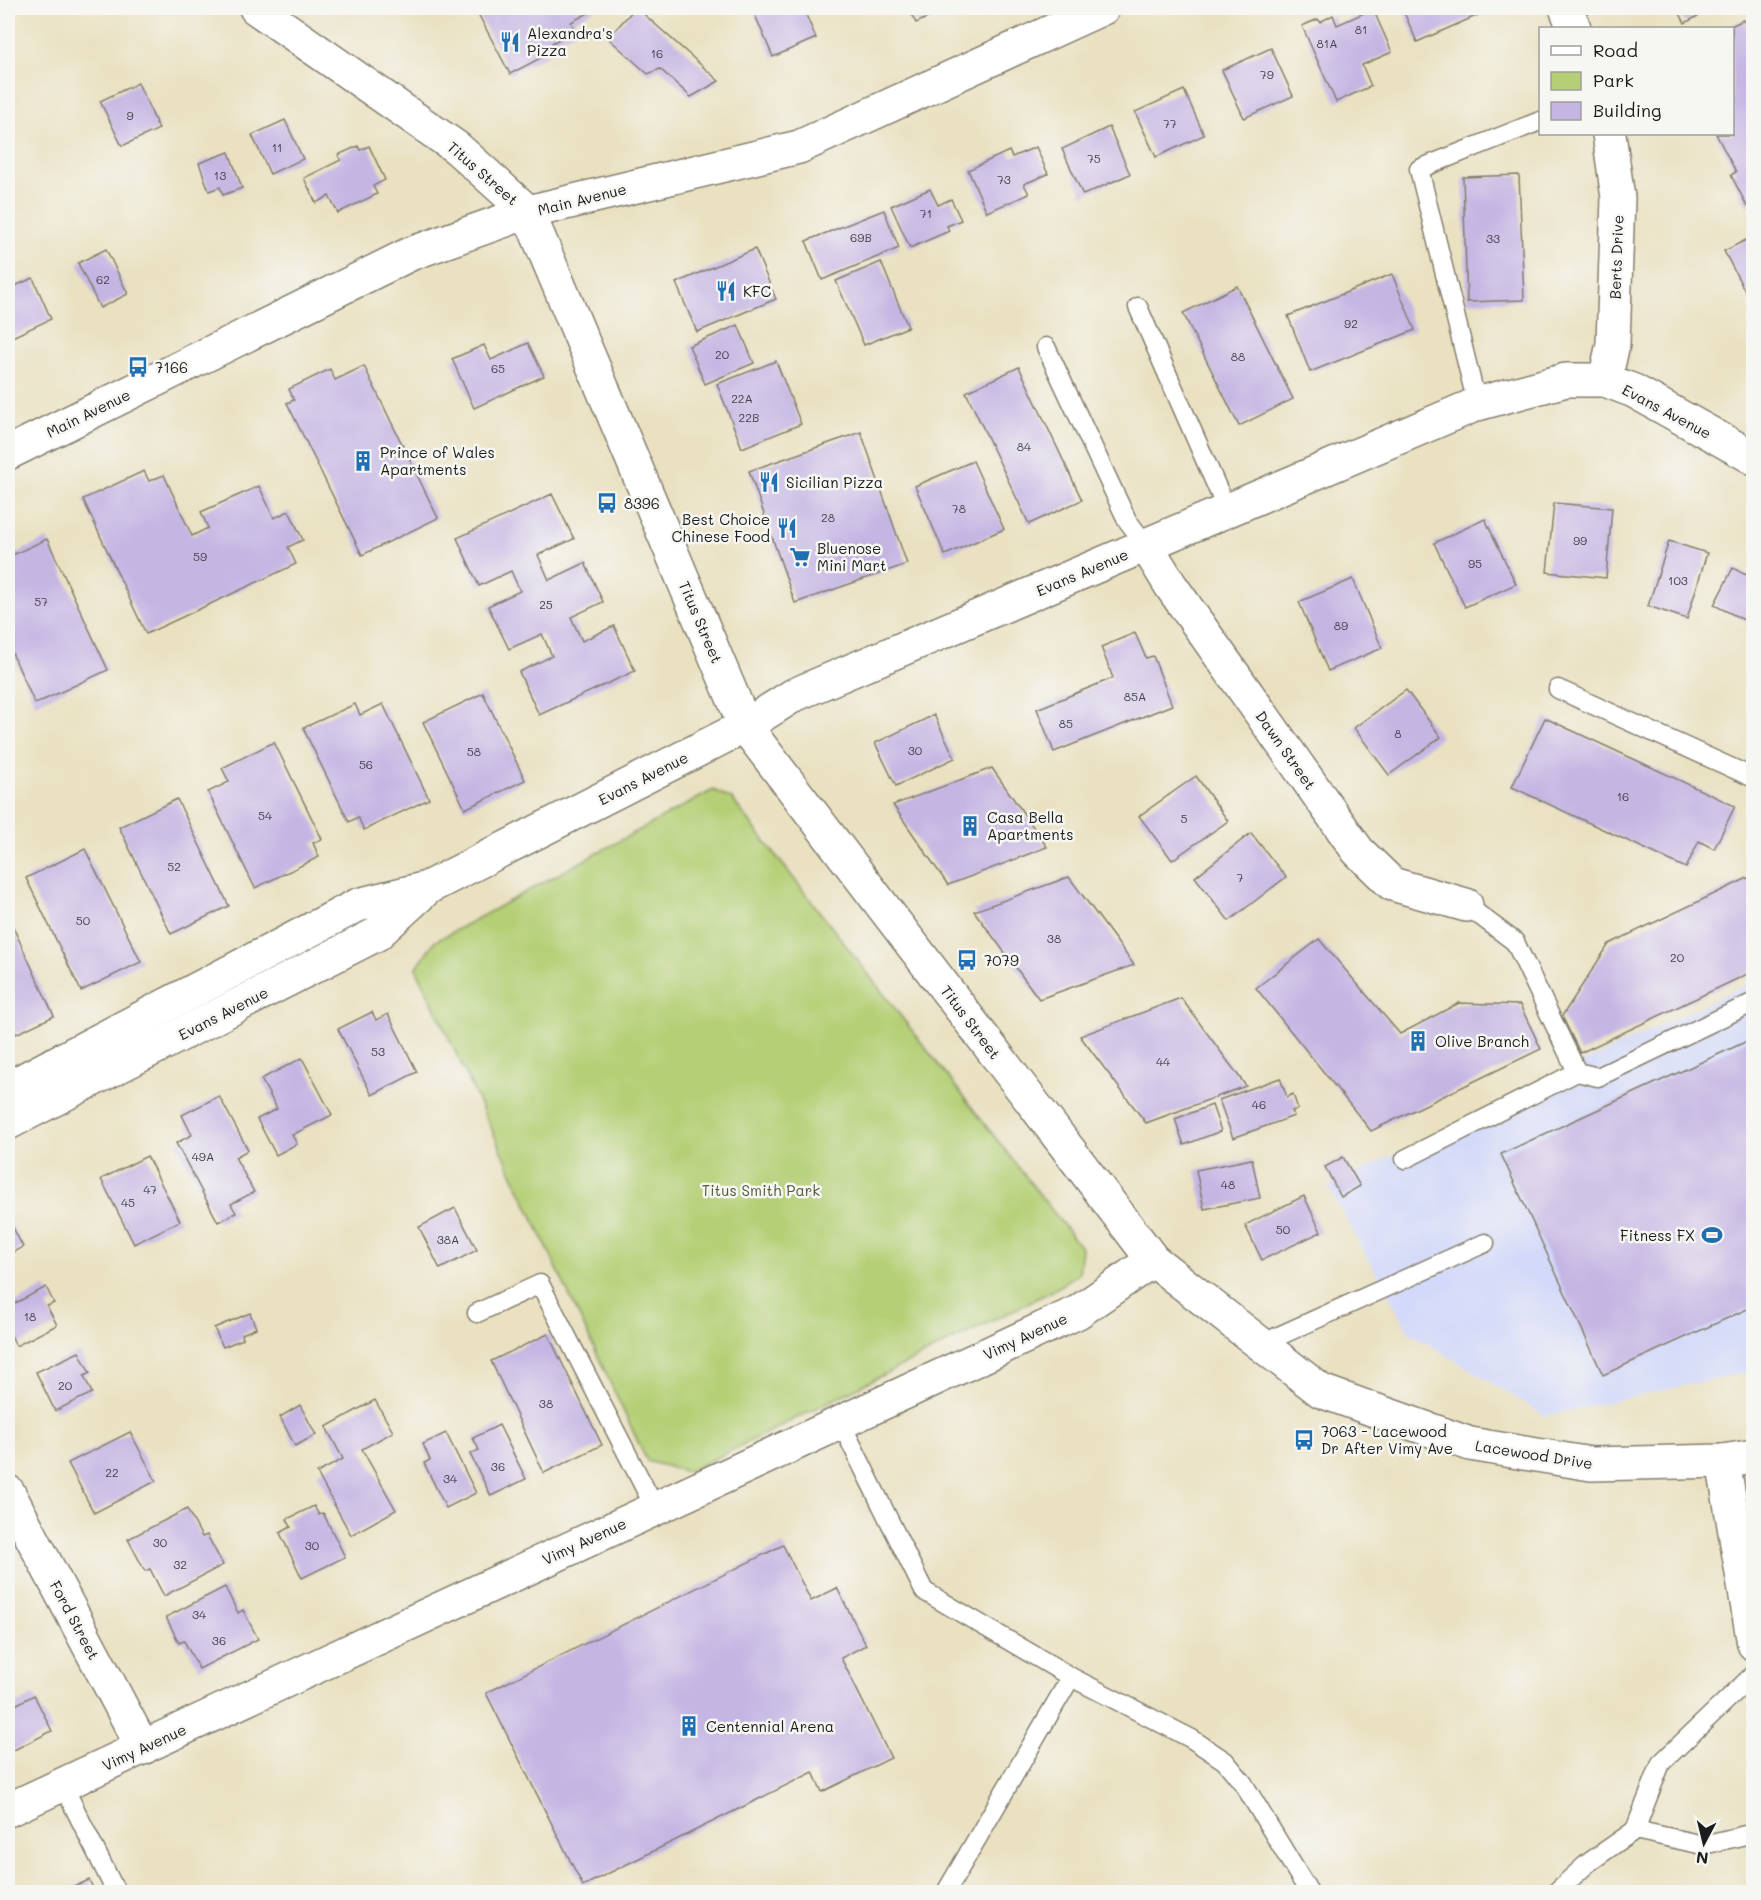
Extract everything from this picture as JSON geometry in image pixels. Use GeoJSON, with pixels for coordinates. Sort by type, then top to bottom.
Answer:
{"type":"FeatureCollection","features":[{"type":"Feature","properties":{"kind":"street","name":"Titus Street"},"geometry":{"type":"LineString","coordinates":[[256,8],[456,148],[528,212],[745,726],[1153,1260]]}},
{"type":"Feature","properties":{"kind":"street","name":"Main Avenue"},"geometry":{"type":"LineString","coordinates":[[8,453],[410,254],[528,212],[799,147],[1103,8]]}},
{"type":"Feature","properties":{"kind":"street"},"geometry":{"type":"LineString","coordinates":[[1566,8],[1574,27]]}},
{"type":"Feature","properties":{"kind":"street","name":"Berts Drive"},"geometry":{"type":"LineString","coordinates":[[1605,380],[1613,344],[1618,198],[1609,135]]}},
{"type":"Feature","properties":{"kind":"street","name":"Evans Avenue"},"geometry":{"type":"LineString","coordinates":[[8,1088],[358,905],[428,888],[745,726],[794,695],[1477,405],[1566,380],[1605,380],[1634,391],[1754,458]]}},
{"type":"Feature","properties":{"kind":"street","name":"Dawn Street"},"geometry":{"type":"LineString","coordinates":[[1146,545],[1171,586],[1358,851],[1392,884],[1466,905]]}},
{"type":"Feature","properties":{"kind":"street","name":"Evans Avenue"},"geometry":{"type":"LineString","coordinates":[[8,1122],[377,934],[428,888]]}},
{"type":"Feature","properties":{"kind":"street","name":"Lacewood Drive"},"geometry":{"type":"LineString","coordinates":[[1153,1260],[1320,1391],[1470,1444],[1591,1464],[1738,1459]]}},
{"type":"Feature","properties":{"kind":"street","name":"Vimy Avenue"},"geometry":{"type":"LineString","coordinates":[[8,1810],[1078,1312],[1153,1260]]}},
{"type":"Feature","properties":{"kind":"street"},"geometry":{"type":"LineString","coordinates":[[1738,1459],[1754,1644]]}},
{"type":"Feature","properties":{"kind":"street","name":"Ford Street"},"geometry":{"type":"LineString","coordinates":[[8,1492],[143,1748]]}},
{"type":"Feature","properties":{"kind":"lane"},"geometry":{"type":"LineString","coordinates":[[1477,405],[1419,169],[1539,121]]}},
{"type":"Feature","properties":{"kind":"lane"},"geometry":{"type":"LineString","coordinates":[[1137,307],[1227,510]]}},
{"type":"Feature","properties":{"kind":"lane"},"geometry":{"type":"LineString","coordinates":[[1046,348],[1127,520],[1146,545]]}},
{"type":"Feature","properties":{"kind":"lane"},"geometry":{"type":"LineString","coordinates":[[1558,689],[1754,778]]}},
{"type":"Feature","properties":{"kind":"lane"},"geometry":{"type":"LineString","coordinates":[[1466,905],[1515,942],[1577,1072]]}},
{"type":"Feature","properties":{"kind":"lane"},"geometry":{"type":"LineString","coordinates":[[1405,1159],[1577,1072],[1598,1077],[1754,1002]]}},
{"type":"Feature","properties":{"kind":"lane"},"geometry":{"type":"LineString","coordinates":[[1262,1344],[1485,1243]]}},
{"type":"Feature","properties":{"kind":"lane"},"geometry":{"type":"LineString","coordinates":[[477,1313],[540,1284],[655,1508]]}},
{"type":"Feature","properties":{"kind":"lane"},"geometry":{"type":"LineString","coordinates":[[840,1421],[924,1591],[1071,1677],[1192,1739],[1225,1761],[1242,1783],[1309,1893]]}},
{"type":"Feature","properties":{"kind":"lane"},"geometry":{"type":"LineString","coordinates":[[1556,1893],[1588,1863],[1635,1830],[1661,1763],[1754,1674]]}},
{"type":"Feature","properties":{"kind":"lane"},"geometry":{"type":"LineString","coordinates":[[945,1893],[1071,1677]]}},
{"type":"Feature","properties":{"kind":"lane"},"geometry":{"type":"LineString","coordinates":[[63,1785],[116,1893]]}},
{"type":"Feature","properties":{"kind":"lane"},"geometry":{"type":"LineString","coordinates":[[1635,1830],[1703,1845],[1754,1833]]}},
{"type":"Feature","properties":{"kind":"shaded area"},"geometry":{"type":"Polygon","coordinates":[[[1753,981],[1753,1371],[1545,1416],[1409,1332],[1328,1187],[1753,981]]]}},
{"type":"Feature","properties":{"kind":"green space","name":"Titus Smith Park"},"geometry":{"type":"Polygon","coordinates":[[[713,790],[732,799],[1082,1249],[1079,1273],[1052,1291],[688,1472],[647,1461],[416,968],[434,942],[713,790]]]}},
{"type":"Feature","properties":{"kind":"building"},"geometry":{"type":"Polygon","coordinates":[[[475,8],[598,8],[571,22],[575,31],[552,43],[556,50],[510,74],[475,8]]]}},
{"type":"Feature","properties":{"kind":"building"},"geometry":{"type":"Polygon","coordinates":[[[635,8],[719,81],[691,97],[660,69],[648,74],[608,38],[635,8]]]}},
{"type":"Feature","properties":{"kind":"building"},"geometry":{"type":"Polygon","coordinates":[[[752,8],[803,8],[816,38],[773,57],[752,8]]]}},
{"type":"Feature","properties":{"kind":"building"},"geometry":{"type":"Polygon","coordinates":[[[908,8],[949,8],[916,23],[908,8]]]}},
{"type":"Feature","properties":{"kind":"building"},"geometry":{"type":"Polygon","coordinates":[[[1402,8],[1494,8],[1417,42],[1402,8]]]}},
{"type":"Feature","properties":{"kind":"building"},"geometry":{"type":"Polygon","coordinates":[[[1677,8],[1713,8],[1685,23],[1677,8]]]}},
{"type":"Feature","properties":{"kind":"building"},"geometry":{"type":"Polygon","coordinates":[[[1373,9],[1392,52],[1362,65],[1371,86],[1336,102],[1302,26],[1318,19],[1320,22],[1333,15],[1337,25],[1373,9]]]}},
{"type":"Feature","properties":{"kind":"building"},"geometry":{"type":"Polygon","coordinates":[[[1743,20],[1754,40],[1754,202],[1747,206],[1731,175],[1736,172],[1717,135],[1734,135],[1734,27],[1729,27],[1743,20]]]}},
{"type":"Feature","properties":{"kind":"building"},"geometry":{"type":"Polygon","coordinates":[[[1271,48],[1293,96],[1244,118],[1222,70],[1271,48]]]}},
{"type":"Feature","properties":{"kind":"building"},"geometry":{"type":"Polygon","coordinates":[[[138,83],[159,129],[122,146],[100,101],[138,83]]]}},
{"type":"Feature","properties":{"kind":"building"},"geometry":{"type":"Polygon","coordinates":[[[1184,90],[1204,135],[1156,157],[1135,112],[1184,90]]]}},
{"type":"Feature","properties":{"kind":"building"},"geometry":{"type":"Polygon","coordinates":[[[285,120],[303,159],[270,174],[252,135],[285,120]]]}},
{"type":"Feature","properties":{"kind":"building"},"geometry":{"type":"Polygon","coordinates":[[[1109,127],[1130,174],[1083,195],[1062,149],[1109,127]]]}},
{"type":"Feature","properties":{"kind":"building"},"geometry":{"type":"Polygon","coordinates":[[[358,146],[360,150],[369,146],[385,180],[373,186],[377,194],[338,213],[329,196],[316,203],[304,178],[341,160],[338,155],[358,146]]]}},
{"type":"Feature","properties":{"kind":"building"},"geometry":{"type":"Polygon","coordinates":[[[1036,147],[1048,174],[1024,184],[1029,194],[987,212],[968,170],[1009,151],[1012,157],[1036,147]]]}},
{"type":"Feature","properties":{"kind":"building"},"geometry":{"type":"Polygon","coordinates":[[[229,152],[242,188],[223,195],[220,187],[209,191],[199,163],[229,152]]]}},
{"type":"Feature","properties":{"kind":"building"},"geometry":{"type":"Polygon","coordinates":[[[1519,175],[1524,300],[1467,302],[1463,177],[1519,175]]]}},
{"type":"Feature","properties":{"kind":"building"},"geometry":{"type":"Polygon","coordinates":[[[930,189],[938,205],[951,199],[961,220],[947,226],[949,231],[910,248],[891,206],[930,189]]]}},
{"type":"Feature","properties":{"kind":"building"},"geometry":{"type":"Polygon","coordinates":[[[884,210],[899,248],[822,280],[806,241],[884,210]]]}},
{"type":"Feature","properties":{"kind":"building"},"geometry":{"type":"Polygon","coordinates":[[[1754,236],[1754,289],[1746,293],[1724,251],[1754,236]]]}},
{"type":"Feature","properties":{"kind":"building"},"geometry":{"type":"Polygon","coordinates":[[[106,249],[128,294],[100,308],[78,263],[106,249]]]}},
{"type":"Feature","properties":{"kind":"building","name":"KFC"},"geometry":{"type":"Polygon","coordinates":[[[755,249],[776,299],[697,332],[676,283],[755,249]]]}},
{"type":"Feature","properties":{"kind":"building"},"geometry":{"type":"Polygon","coordinates":[[[881,262],[908,327],[864,345],[836,281],[881,262]]]}},
{"type":"Feature","properties":{"kind":"building"},"geometry":{"type":"Polygon","coordinates":[[[1392,274],[1415,330],[1310,372],[1288,316],[1392,274]]]}},
{"type":"Feature","properties":{"kind":"building"},"geometry":{"type":"Polygon","coordinates":[[[33,278],[51,319],[8,339],[8,289],[33,278]]]}},
{"type":"Feature","properties":{"kind":"building"},"geometry":{"type":"Polygon","coordinates":[[[1237,286],[1293,399],[1239,426],[1183,313],[1237,286]]]}},
{"type":"Feature","properties":{"kind":"building"},"geometry":{"type":"Polygon","coordinates":[[[738,325],[754,363],[705,384],[689,346],[738,325]]]}},
{"type":"Feature","properties":{"kind":"building"},"geometry":{"type":"Polygon","coordinates":[[[528,343],[544,376],[474,408],[452,359],[484,345],[491,360],[528,343]]]}},
{"type":"Feature","properties":{"kind":"building"},"geometry":{"type":"Polygon","coordinates":[[[776,361],[801,424],[742,448],[717,384],[776,361]]]}},
{"type":"Feature","properties":{"kind":"building","name":"Prince of Wales Apartments"},"geometry":{"type":"Polygon","coordinates":[[[364,366],[438,518],[362,555],[287,403],[294,400],[289,389],[330,369],[335,380],[364,366]]]}},
{"type":"Feature","properties":{"kind":"building"},"geometry":{"type":"Polygon","coordinates":[[[1019,367],[1082,500],[1029,524],[966,392],[1019,367]]]}},
{"type":"Feature","properties":{"kind":"building"},"geometry":{"type":"Polygon","coordinates":[[[861,432],[907,564],[795,603],[749,471],[861,432]]]}},
{"type":"Feature","properties":{"kind":"building"},"geometry":{"type":"Polygon","coordinates":[[[973,461],[1004,529],[945,555],[915,486],[973,461]]]}},
{"type":"Feature","properties":{"kind":"building"},"geometry":{"type":"Polygon","coordinates":[[[144,471],[149,481],[164,475],[192,536],[208,528],[201,512],[259,486],[274,518],[289,511],[303,540],[288,547],[296,564],[146,634],[83,499],[144,471]]]}},
{"type":"Feature","properties":{"kind":"building"},"geometry":{"type":"Polygon","coordinates":[[[552,494],[574,539],[538,555],[549,580],[585,563],[603,602],[571,617],[582,641],[614,626],[635,671],[539,715],[519,672],[552,656],[542,634],[509,649],[488,606],[520,591],[511,571],[479,586],[457,538],[552,494]]]}},
{"type":"Feature","properties":{"kind":"building"},"geometry":{"type":"Polygon","coordinates":[[[1554,503],[1612,508],[1606,578],[1547,572],[1554,503]]]}},
{"type":"Feature","properties":{"kind":"building"},"geometry":{"type":"Polygon","coordinates":[[[1485,519],[1516,584],[1465,607],[1434,543],[1485,519]]]}},
{"type":"Feature","properties":{"kind":"building"},"geometry":{"type":"Polygon","coordinates":[[[47,539],[108,670],[35,704],[8,644],[8,557],[47,539]]]}},
{"type":"Feature","properties":{"kind":"building"},"geometry":{"type":"Polygon","coordinates":[[[1669,541],[1707,553],[1687,619],[1648,606],[1669,541]]]}},
{"type":"Feature","properties":{"kind":"building"},"geometry":{"type":"Polygon","coordinates":[[[1733,568],[1754,579],[1754,625],[1714,605],[1733,568]]]}},
{"type":"Feature","properties":{"kind":"building"},"geometry":{"type":"Polygon","coordinates":[[[1353,579],[1382,648],[1328,671],[1299,602],[1353,579]]]}},
{"type":"Feature","properties":{"kind":"building"},"geometry":{"type":"Polygon","coordinates":[[[1135,633],[1146,658],[1153,656],[1172,705],[1054,752],[1037,709],[1113,678],[1101,647],[1135,633]]]}},
{"type":"Feature","properties":{"kind":"building"},"geometry":{"type":"Polygon","coordinates":[[[1406,690],[1441,737],[1389,775],[1354,728],[1406,690]]]}},
{"type":"Feature","properties":{"kind":"building"},"geometry":{"type":"Polygon","coordinates":[[[483,693],[525,780],[465,809],[423,722],[483,693]]]}},
{"type":"Feature","properties":{"kind":"building"},"geometry":{"type":"Polygon","coordinates":[[[355,704],[360,715],[383,704],[429,799],[364,830],[358,817],[349,822],[303,728],[355,704]]]}},
{"type":"Feature","properties":{"kind":"building"},"geometry":{"type":"Polygon","coordinates":[[[934,715],[955,758],[896,786],[875,743],[934,715]]]}},
{"type":"Feature","properties":{"kind":"building"},"geometry":{"type":"Polygon","coordinates":[[[1545,718],[1735,806],[1714,849],[1699,841],[1686,868],[1512,787],[1545,718]]]}},
{"type":"Feature","properties":{"kind":"building"},"geometry":{"type":"Polygon","coordinates":[[[274,742],[322,839],[313,843],[319,857],[255,888],[208,792],[229,782],[222,768],[274,742]]]}},
{"type":"Feature","properties":{"kind":"building","name":"Casa Bella Apartments"},"geometry":{"type":"Polygon","coordinates":[[[992,768],[1047,847],[948,885],[893,805],[992,768]]]}},
{"type":"Feature","properties":{"kind":"building"},"geometry":{"type":"Polygon","coordinates":[[[1196,776],[1228,821],[1172,860],[1139,816],[1196,776]]]}},
{"type":"Feature","properties":{"kind":"building"},"geometry":{"type":"Polygon","coordinates":[[[177,799],[229,906],[171,934],[119,827],[177,799]]]}},
{"type":"Feature","properties":{"kind":"building"},"geometry":{"type":"Polygon","coordinates":[[[1251,833],[1286,877],[1229,921],[1195,877],[1251,833]]]}},
{"type":"Feature","properties":{"kind":"building"},"geometry":{"type":"Polygon","coordinates":[[[85,849],[141,962],[81,991],[26,878],[85,849]]]}},
{"type":"Feature","properties":{"kind":"building"},"geometry":{"type":"Polygon","coordinates":[[[1754,875],[1754,971],[1580,1053],[1562,1016],[1609,944],[1754,875]]]}},
{"type":"Feature","properties":{"kind":"building"},"geometry":{"type":"Polygon","coordinates":[[[1069,877],[1134,965],[1039,999],[974,911],[1069,877]]]}},
{"type":"Feature","properties":{"kind":"building"},"geometry":{"type":"Polygon","coordinates":[[[8,916],[54,1016],[16,1034],[8,1014],[8,916]]]}},
{"type":"Feature","properties":{"kind":"building","name":"Olive Branch"},"geometry":{"type":"Polygon","coordinates":[[[1319,939],[1400,1034],[1459,1003],[1520,1005],[1541,1049],[1371,1131],[1256,988],[1319,939]]]}},
{"type":"Feature","properties":{"kind":"building"},"geometry":{"type":"Polygon","coordinates":[[[1181,998],[1246,1086],[1146,1123],[1080,1036],[1181,998]]]}},
{"type":"Feature","properties":{"kind":"building"},"geometry":{"type":"Polygon","coordinates":[[[372,1012],[376,1020],[388,1014],[417,1072],[372,1095],[338,1029],[372,1012]]]}},
{"type":"Feature","properties":{"kind":"building"},"geometry":{"type":"Polygon","coordinates":[[[1754,1038],[1754,1306],[1603,1375],[1501,1154],[1754,1038]]]}},
{"type":"Feature","properties":{"kind":"building"},"geometry":{"type":"Polygon","coordinates":[[[302,1058],[332,1115],[292,1135],[297,1144],[276,1155],[257,1119],[277,1109],[261,1079],[302,1058]]]}},
{"type":"Feature","properties":{"kind":"building"},"geometry":{"type":"Polygon","coordinates":[[[1280,1078],[1287,1097],[1293,1094],[1298,1109],[1292,1111],[1294,1116],[1233,1138],[1219,1100],[1280,1078]]]}},
{"type":"Feature","properties":{"kind":"building"},"geometry":{"type":"Polygon","coordinates":[[[219,1096],[248,1150],[235,1157],[254,1192],[231,1204],[236,1213],[218,1222],[176,1143],[192,1135],[182,1115],[219,1096]]]}},
{"type":"Feature","properties":{"kind":"building"},"geometry":{"type":"Polygon","coordinates":[[[1212,1105],[1221,1131],[1184,1145],[1175,1119],[1212,1105]]]}},
{"type":"Feature","properties":{"kind":"building"},"geometry":{"type":"Polygon","coordinates":[[[147,1156],[180,1221],[134,1244],[101,1179],[147,1156]]]}},
{"type":"Feature","properties":{"kind":"building"},"geometry":{"type":"Polygon","coordinates":[[[1343,1157],[1360,1186],[1341,1197],[1325,1167],[1343,1157]]]}},
{"type":"Feature","properties":{"kind":"building"},"geometry":{"type":"Polygon","coordinates":[[[1252,1159],[1260,1198],[1204,1209],[1196,1170],[1252,1159]]]}},
{"type":"Feature","properties":{"kind":"building"},"geometry":{"type":"Polygon","coordinates":[[[1304,1196],[1321,1232],[1262,1260],[1245,1225],[1304,1196]]]}},
{"type":"Feature","properties":{"kind":"building"},"geometry":{"type":"Polygon","coordinates":[[[455,1208],[477,1250],[440,1269],[419,1227],[455,1208]]]}},
{"type":"Feature","properties":{"kind":"building"},"geometry":{"type":"Polygon","coordinates":[[[8,1218],[23,1247],[8,1255],[8,1218]]]}},
{"type":"Feature","properties":{"kind":"building"},"geometry":{"type":"Polygon","coordinates":[[[46,1287],[54,1303],[47,1306],[57,1325],[16,1346],[8,1329],[8,1307],[46,1287]]]}},
{"type":"Feature","properties":{"kind":"building"},"geometry":{"type":"Polygon","coordinates":[[[250,1313],[256,1328],[242,1334],[243,1339],[223,1347],[214,1328],[250,1313]]]}},
{"type":"Feature","properties":{"kind":"building"},"geometry":{"type":"Polygon","coordinates":[[[548,1334],[602,1445],[544,1473],[491,1361],[548,1334]]]}},
{"type":"Feature","properties":{"kind":"building"},"geometry":{"type":"Polygon","coordinates":[[[79,1352],[90,1373],[84,1376],[92,1393],[55,1411],[36,1372],[79,1352]]]}},
{"type":"Feature","properties":{"kind":"building"},"geometry":{"type":"Polygon","coordinates":[[[375,1400],[393,1432],[362,1449],[396,1510],[351,1535],[317,1473],[343,1459],[326,1427],[375,1400]]]}},
{"type":"Feature","properties":{"kind":"building"},"geometry":{"type":"Polygon","coordinates":[[[300,1405],[316,1435],[295,1446],[280,1417],[300,1405]]]}},
{"type":"Feature","properties":{"kind":"building"},"geometry":{"type":"Polygon","coordinates":[[[499,1425],[526,1479],[491,1496],[470,1454],[479,1450],[473,1438],[499,1425]]]}},
{"type":"Feature","properties":{"kind":"building"},"geometry":{"type":"Polygon","coordinates":[[[130,1432],[156,1481],[94,1513],[68,1463],[130,1432]]]}},
{"type":"Feature","properties":{"kind":"building"},"geometry":{"type":"Polygon","coordinates":[[[446,1433],[476,1493],[446,1508],[424,1463],[430,1460],[423,1444],[446,1433]]]}},
{"type":"Feature","properties":{"kind":"building"},"geometry":{"type":"Polygon","coordinates":[[[314,1506],[319,1515],[323,1513],[345,1557],[302,1578],[280,1533],[291,1527],[287,1519],[314,1506]]]}},
{"type":"Feature","properties":{"kind":"building"},"geometry":{"type":"Polygon","coordinates":[[[187,1509],[202,1537],[207,1535],[223,1565],[164,1596],[150,1569],[145,1571],[128,1539],[187,1509]]]}},
{"type":"Feature","properties":{"kind":"building","name":"Centennial Arena"},"geometry":{"type":"Polygon","coordinates":[[[783,1545],[811,1601],[837,1588],[866,1645],[841,1658],[891,1758],[822,1792],[813,1772],[583,1886],[486,1693],[783,1545]]]}},
{"type":"Feature","properties":{"kind":"building"},"geometry":{"type":"Polygon","coordinates":[[[225,1587],[238,1613],[243,1610],[258,1639],[199,1669],[184,1641],[179,1643],[166,1617],[225,1587]]]}},
{"type":"Feature","properties":{"kind":"building"},"geometry":{"type":"Polygon","coordinates":[[[34,1695],[52,1731],[8,1753],[8,1709],[34,1695]]]}},
{"type":"Feature","properties":{"kind":"building"},"geometry":{"type":"Polygon","coordinates":[[[89,1880],[95,1892],[63,1892],[89,1880]]]}},
{"type":"Feature","properties":{"kind":"place","name":"Alexandra's Pizza"},"geometry":{"type":"Point","coordinates":[510,42]}},
{"type":"Feature","properties":{"kind":"place","name":"KFC"},"geometry":{"type":"Point","coordinates":[726,291]}},
{"type":"Feature","properties":{"kind":"place","name":"7166"},"geometry":{"type":"Point","coordinates":[138,367]}},
{"type":"Feature","properties":{"kind":"place","name":"Prince of Wales Apartments"},"geometry":{"type":"Point","coordinates":[363,461]}},
{"type":"Feature","properties":{"kind":"place","name":"Sicilian Pizza"},"geometry":{"type":"Point","coordinates":[769,482]}},
{"type":"Feature","properties":{"kind":"place","name":"8396"},"geometry":{"type":"Point","coordinates":[607,503]}},
{"type":"Feature","properties":{"kind":"place","name":"Best Choice Chinese Food"},"geometry":{"type":"Point","coordinates":[787,528]}},
{"type":"Feature","properties":{"kind":"place","name":"Bluenose Mini Mart"},"geometry":{"type":"Point","coordinates":[800,557]}},
{"type":"Feature","properties":{"kind":"place","name":"Casa Bella Apartments"},"geometry":{"type":"Point","coordinates":[970,826]}},
{"type":"Feature","properties":{"kind":"place","name":"7079"},"geometry":{"type":"Point","coordinates":[967,960]}},
{"type":"Feature","properties":{"kind":"place","name":"Olive Branch"},"geometry":{"type":"Point","coordinates":[1418,1041]}},
{"type":"Feature","properties":{"kind":"place","name":"Fitness FX"},"geometry":{"type":"Point","coordinates":[1712,1235]}},
{"type":"Feature","properties":{"kind":"place","name":"7063 - Lacewood Dr After Vimy Ave"},"geometry":{"type":"Point","coordinates":[1304,1440]}},
{"type":"Feature","properties":{"kind":"place","name":"Centennial Arena"},"geometry":{"type":"Point","coordinates":[689,1726]}}]}
